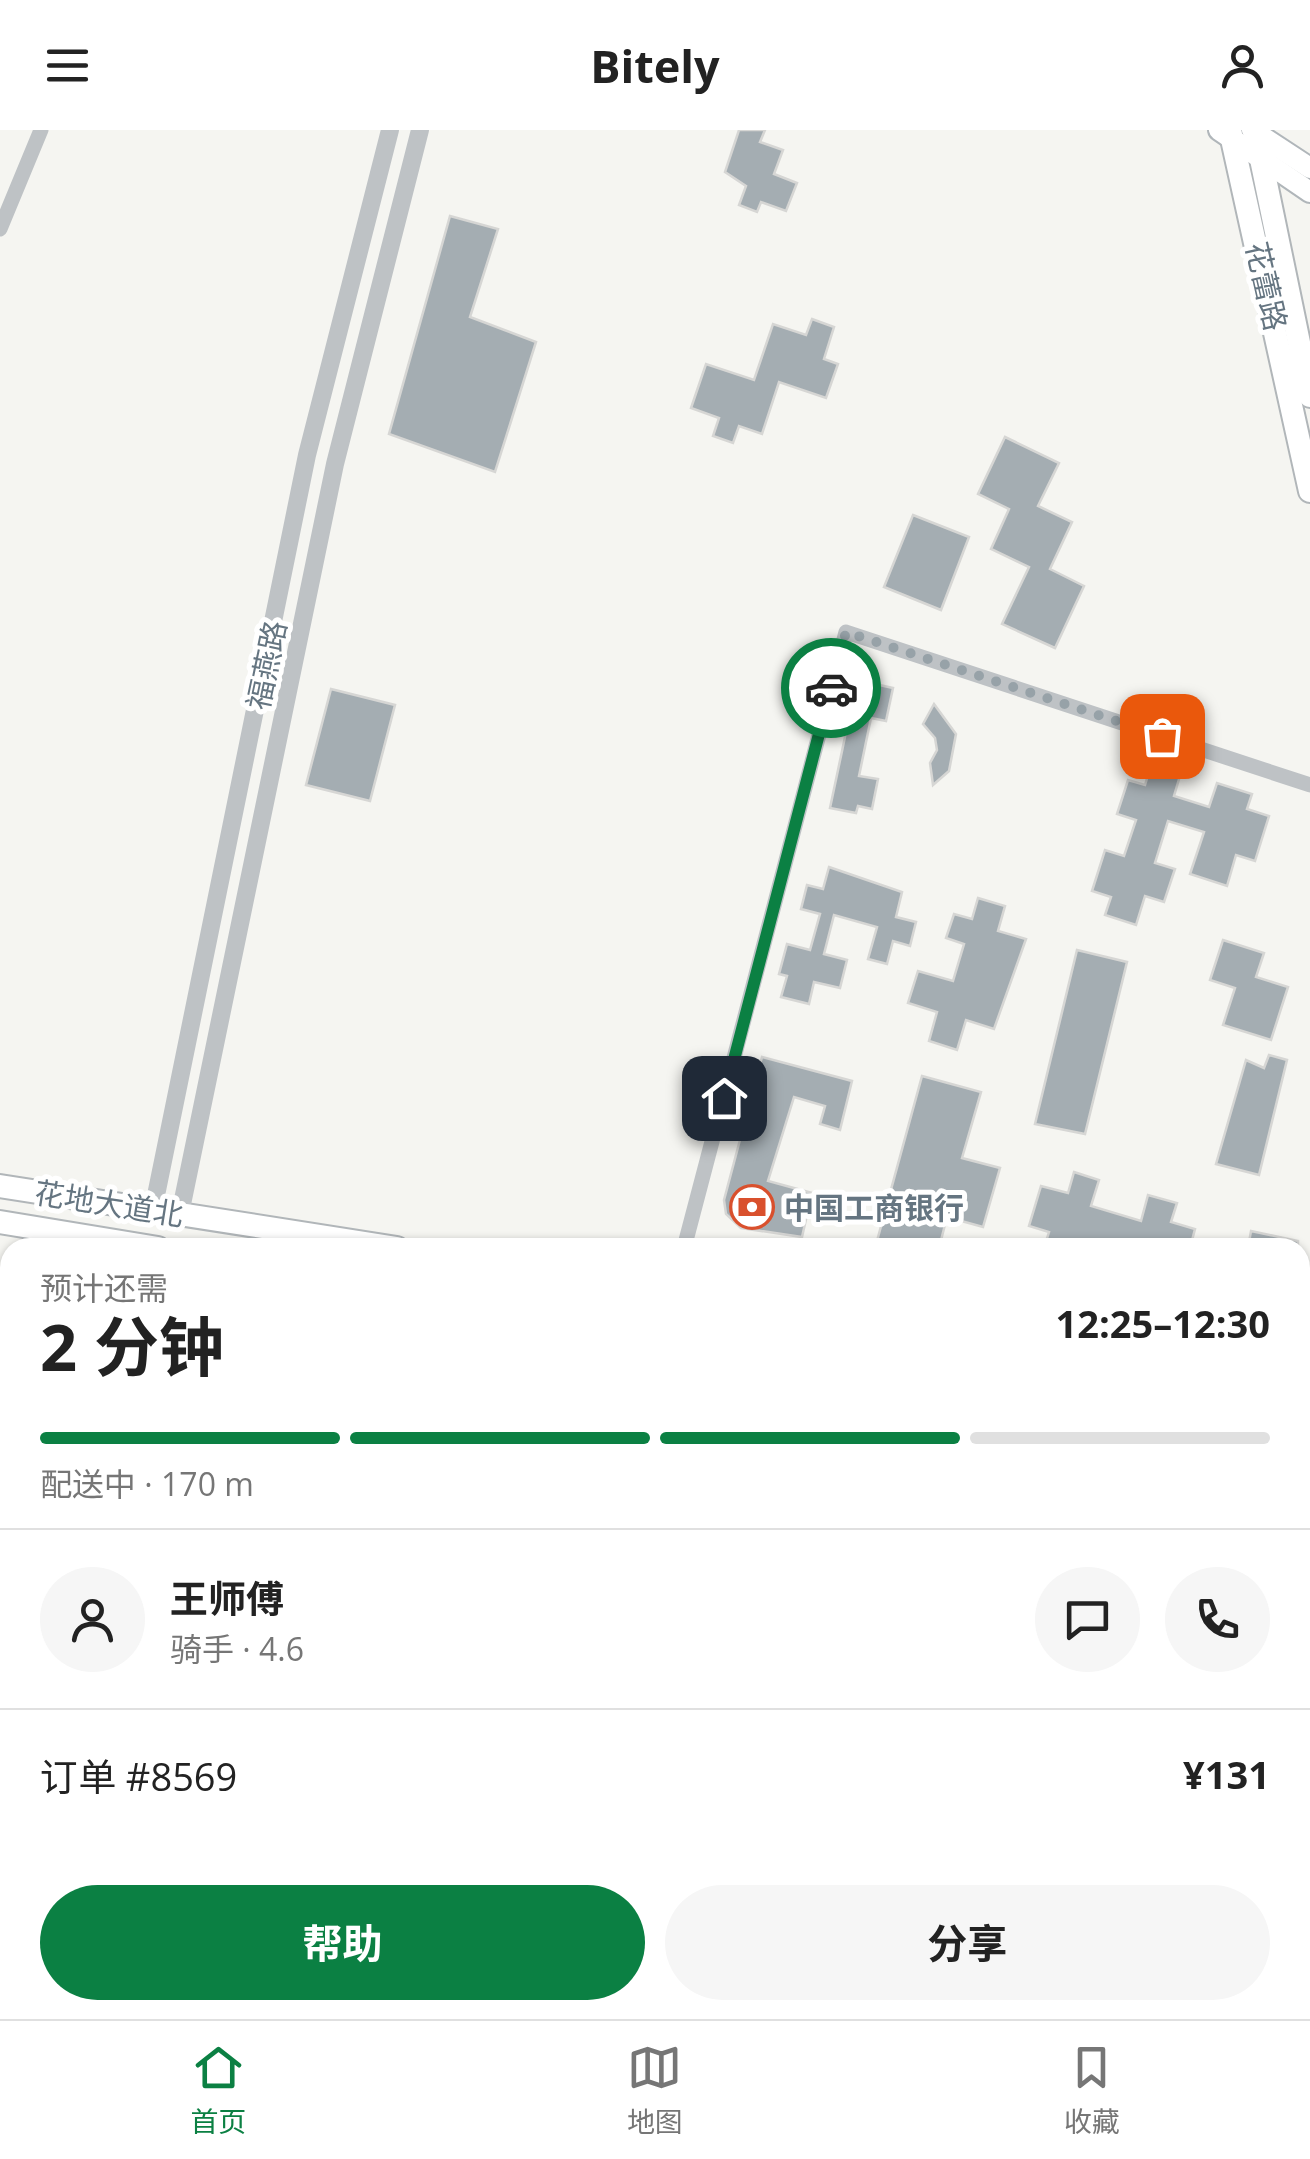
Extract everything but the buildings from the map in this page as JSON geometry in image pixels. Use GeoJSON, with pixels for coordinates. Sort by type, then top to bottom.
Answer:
{"type":"FeatureCollection","features":[{"type":"Feature","properties":{"kind":"main road","name":"花蕾路"},"geometry":{"type":"LineString","coordinates":[[1241,132],[1260,159],[1310,396]]}},
{"type":"Feature","properties":{"kind":"main road","name":"花蕾路"},"geometry":{"type":"LineString","coordinates":[[1241,132],[1310,491]]}},
{"type":"Feature","properties":{"kind":"main road"},"geometry":{"type":"LineString","coordinates":[[1241,132],[1310,168]]}},
{"type":"Feature","properties":{"kind":"main road"},"geometry":{"type":"LineString","coordinates":[[1260,159],[1310,192]]}},
{"type":"Feature","properties":{"kind":"main road"},"geometry":{"type":"LineString","coordinates":[[1300,350],[1310,319]]}},
{"type":"Feature","properties":{"kind":"main road","name":"花地大道北"},"geometry":{"type":"LineString","coordinates":[[0,1186],[333,1238]]}},
{"type":"Feature","properties":{"kind":"main road","name":"花地大道北"},"geometry":{"type":"LineString","coordinates":[[0,1222],[97,1238]]}},
{"type":"Feature","properties":{"kind":"street"},"geometry":{"type":"LineString","coordinates":[[0,228],[41,130]]}},
{"type":"Feature","properties":{"kind":"street","name":"福燕路"},"geometry":{"type":"LineString","coordinates":[[154,1210],[307,455],[390,130]]}},
{"type":"Feature","properties":{"kind":"street","name":"福燕路"},"geometry":{"type":"LineString","coordinates":[[180,1214],[335,464],[420,130]]}},
{"type":"Feature","properties":{"kind":"street"},"geometry":{"type":"LineString","coordinates":[[687,1238],[846,632],[1310,785]]}},
{"type":"Feature","properties":{"kind":"street"},"geometry":{"type":"LineString","coordinates":[[1284,776],[1310,768]]}},
{"type":"Feature","properties":{"kind":"way so far"},"geometry":{"type":"LineString","coordinates":[[831,688],[846,632],[1162,736]]}},
{"type":"Feature","properties":{"kind":"place","name":"中国工商银行"},"geometry":{"type":"Point","coordinates":[752,1207]}},
{"type":"Feature","properties":{"kind":"route"},"geometry":{"type":"LineString","coordinates":[[724,1098],[831,688]]}}]}
